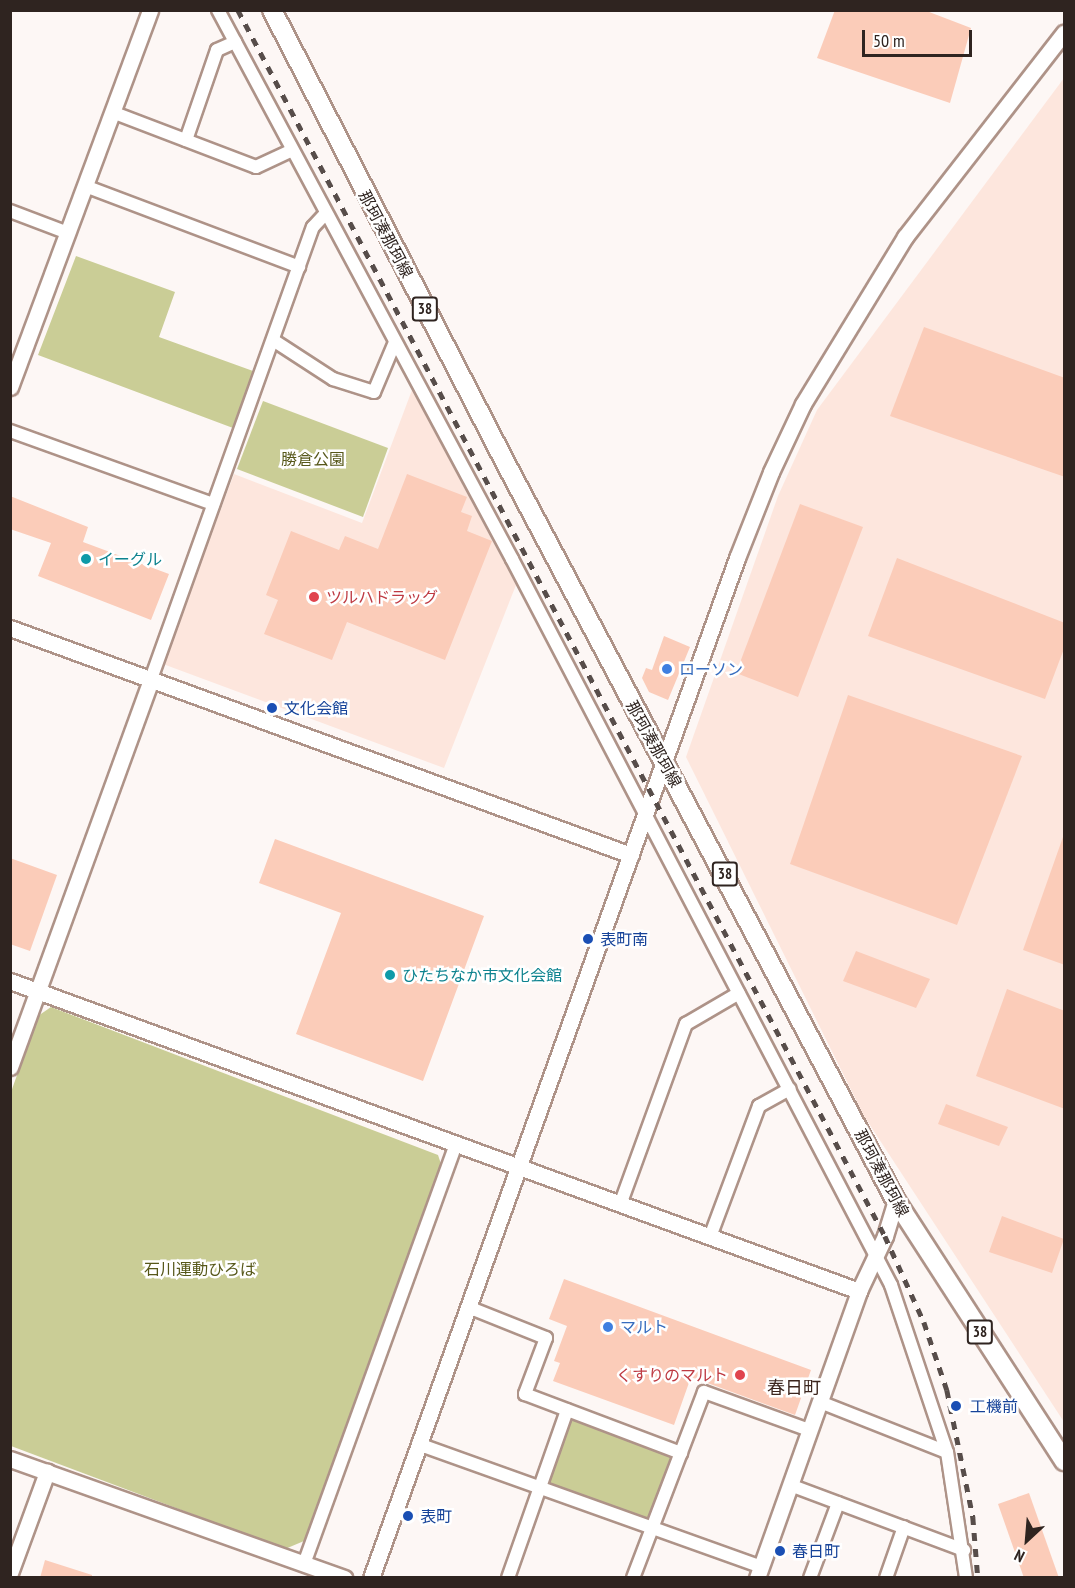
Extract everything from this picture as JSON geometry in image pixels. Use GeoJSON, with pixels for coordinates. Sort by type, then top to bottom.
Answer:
{"type":"FeatureCollection","features":[{"type":"Feature","properties":{"kind":"main road","name":"那珂湊那珂線"},"geometry":{"type":"LineString","coordinates":[[272,10],[896,1201],[1065,1461]]}},
{"type":"Feature","properties":{"kind":"street"},"geometry":{"type":"LineString","coordinates":[[10,387],[150,10]]}},
{"type":"Feature","properties":{"kind":"street"},"geometry":{"type":"LineString","coordinates":[[218,10],[790,1089],[875,1254],[900,1307],[947,1452],[964,1550],[966,1578]]}},
{"type":"Feature","properties":{"kind":"street"},"geometry":{"type":"LineString","coordinates":[[371,1578],[737,558],[803,404],[905,237],[1065,33]]}},
{"type":"Feature","properties":{"kind":"street"},"geometry":{"type":"LineString","coordinates":[[186,140],[217,50],[235,42]]}},
{"type":"Feature","properties":{"kind":"street"},"geometry":{"type":"LineString","coordinates":[[112,112],[256,167],[292,150]]}},
{"type":"Feature","properties":{"kind":"street"},"geometry":{"type":"LineString","coordinates":[[85,186],[299,267]]}},
{"type":"Feature","properties":{"kind":"street"},"geometry":{"type":"LineString","coordinates":[[10,212],[68,233]]}},
{"type":"Feature","properties":{"kind":"street"},"geometry":{"type":"LineString","coordinates":[[10,1067],[299,267],[314,227],[326,213]]}},
{"type":"Feature","properties":{"kind":"street"},"geometry":{"type":"LineString","coordinates":[[273,340],[333,379],[374,392],[395,342]]}},
{"type":"Feature","properties":{"kind":"street"},"geometry":{"type":"LineString","coordinates":[[10,431],[213,504]]}},
{"type":"Feature","properties":{"kind":"street"},"geometry":{"type":"LineString","coordinates":[[10,628],[631,855]]}},
{"type":"Feature","properties":{"kind":"street"},"geometry":{"type":"LineString","coordinates":[[10,981],[517,1169],[859,1291]]}},
{"type":"Feature","properties":{"kind":"street"},"geometry":{"type":"LineString","coordinates":[[620,1205],[686,1023],[739,993]]}},
{"type":"Feature","properties":{"kind":"street"},"geometry":{"type":"LineString","coordinates":[[710,1237],[759,1106],[790,1089]]}},
{"type":"Feature","properties":{"kind":"street"},"geometry":{"type":"LineString","coordinates":[[304,1564],[455,1146]]}},
{"type":"Feature","properties":{"kind":"street"},"geometry":{"type":"LineString","coordinates":[[418,1444],[759,1572],[859,1291],[896,1201]]}},
{"type":"Feature","properties":{"kind":"street"},"geometry":{"type":"LineString","coordinates":[[468,1307],[546,1338],[525,1394],[681,1453]]}},
{"type":"Feature","properties":{"kind":"street"},"geometry":{"type":"LineString","coordinates":[[633,1578],[704,1392],[809,1430]]}},
{"type":"Feature","properties":{"kind":"street"},"geometry":{"type":"LineString","coordinates":[[820,1402],[947,1452]]}},
{"type":"Feature","properties":{"kind":"street"},"geometry":{"type":"LineString","coordinates":[[508,1578],[567,1410]]}},
{"type":"Feature","properties":{"kind":"street"},"geometry":{"type":"LineString","coordinates":[[10,1459],[344,1578]]}},
{"type":"Feature","properties":{"kind":"street"},"geometry":{"type":"LineString","coordinates":[[10,1573],[47,1472]]}},
{"type":"Feature","properties":{"kind":"street"},"geometry":{"type":"LineString","coordinates":[[790,1485],[964,1550]]}},
{"type":"Feature","properties":{"kind":"street"},"geometry":{"type":"LineString","coordinates":[[810,1578],[838,1503]]}},
{"type":"Feature","properties":{"kind":"street"},"geometry":{"type":"LineString","coordinates":[[886,1578],[904,1527]]}},
{"type":"Feature","properties":{"kind":"shaded area"},"geometry":{"type":"Polygon","coordinates":[[[1064,78],[1064,1422],[864,1116],[686,757],[778,496],[817,410],[1064,78]]]}},
{"type":"Feature","properties":{"kind":"shaded area"},"geometry":{"type":"Polygon","coordinates":[[[412,390],[516,585],[444,768],[163,664],[234,474],[362,523],[412,390]]]}},
{"type":"Feature","properties":{"kind":"green space"},"geometry":{"type":"Polygon","coordinates":[[[76,256],[175,292],[159,337],[253,371],[233,428],[38,355],[76,256]]]}},
{"type":"Feature","properties":{"kind":"green space","name":"勝倉公園"},"geometry":{"type":"Polygon","coordinates":[[[263,401],[388,448],[363,517],[237,469],[263,401]]]}},
{"type":"Feature","properties":{"kind":"green space","name":"石川運動ひろば"},"geometry":{"type":"Polygon","coordinates":[[[51,1007],[438,1155],[441,1164],[304,1541],[285,1549],[11,1446],[11,1092],[38,1016],[51,1007]]]}},
{"type":"Feature","properties":{"kind":"green space"},"geometry":{"type":"Polygon","coordinates":[[[567,1410],[681,1453],[652,1530],[539,1489],[567,1410]]]}},
{"type":"Feature","properties":{"kind":"building"},"geometry":{"type":"Polygon","coordinates":[[[835,10],[924,10],[971,28],[950,103],[817,58],[835,10]]]}},
{"type":"Feature","properties":{"kind":"building"},"geometry":{"type":"Polygon","coordinates":[[[924,327],[1065,378],[1065,477],[890,416],[924,327]]]}},
{"type":"Feature","properties":{"kind":"building"},"geometry":{"type":"Polygon","coordinates":[[[407,474],[467,497],[461,512],[472,516],[467,531],[492,541],[445,660],[347,622],[332,660],[264,634],[278,600],[266,595],[291,531],[339,550],[345,536],[378,549],[407,474]]]}},
{"type":"Feature","properties":{"kind":"building","name":"イーグル"},"geometry":{"type":"Polygon","coordinates":[[[10,496],[88,527],[83,542],[169,574],[151,620],[38,576],[51,543],[10,529],[10,496]]]}},
{"type":"Feature","properties":{"kind":"building"},"geometry":{"type":"Polygon","coordinates":[[[800,504],[863,527],[798,697],[736,673],[800,504]]]}},
{"type":"Feature","properties":{"kind":"building"},"geometry":{"type":"Polygon","coordinates":[[[897,558],[1065,623],[1065,646],[1045,699],[868,636],[897,558]]]}},
{"type":"Feature","properties":{"kind":"building","name":"ローソン"},"geometry":{"type":"Polygon","coordinates":[[[664,636],[690,647],[668,700],[649,692],[642,678],[646,668],[652,670],[664,636]]]}},
{"type":"Feature","properties":{"kind":"building"},"geometry":{"type":"Polygon","coordinates":[[[848,695],[1022,756],[957,925],[790,864],[848,695]]]}},
{"type":"Feature","properties":{"kind":"building"},"geometry":{"type":"Polygon","coordinates":[[[1063,837],[1065,837],[1065,965],[1023,950],[1063,837]]]}},
{"type":"Feature","properties":{"kind":"building","name":"ひたちなか市文化会館"},"geometry":{"type":"Polygon","coordinates":[[[275,839],[484,916],[423,1081],[296,1034],[341,913],[259,883],[275,839]]]}},
{"type":"Feature","properties":{"kind":"building"},"geometry":{"type":"Polygon","coordinates":[[[10,858],[57,875],[30,951],[10,944],[10,858]]]}},
{"type":"Feature","properties":{"kind":"building"},"geometry":{"type":"Polygon","coordinates":[[[856,951],[930,979],[916,1008],[843,981],[856,951]]]}},
{"type":"Feature","properties":{"kind":"building"},"geometry":{"type":"Polygon","coordinates":[[[1007,989],[1065,1011],[1065,1109],[976,1076],[1007,989]]]}},
{"type":"Feature","properties":{"kind":"building"},"geometry":{"type":"Polygon","coordinates":[[[946,1104],[1008,1127],[999,1146],[938,1124],[946,1104]]]}},
{"type":"Feature","properties":{"kind":"building"},"geometry":{"type":"Polygon","coordinates":[[[1002,1216],[1064,1239],[1052,1273],[989,1252],[1002,1216]]]}},
{"type":"Feature","properties":{"kind":"building"},"geometry":{"type":"Polygon","coordinates":[[[564,1279],[811,1370],[795,1415],[691,1377],[674,1425],[553,1381],[560,1363],[554,1361],[567,1326],[549,1319],[564,1279]]]}},
{"type":"Feature","properties":{"kind":"building"},"geometry":{"type":"Polygon","coordinates":[[[1029,1493],[1059,1578],[1024,1578],[998,1504],[1029,1493]]]}},
{"type":"Feature","properties":{"kind":"building"},"geometry":{"type":"Polygon","coordinates":[[[45,1560],[92,1575],[92,1578],[40,1578],[45,1560]]]}},
{"type":"Feature","properties":{"kind":"railway"},"geometry":{"type":"LineString","coordinates":[[238,10],[885,1236],[924,1322],[947,1390],[973,1517],[978,1578]]}},
{"type":"Feature","properties":{"kind":"place","name":"イーグル"},"geometry":{"type":"Point","coordinates":[86,559]}},
{"type":"Feature","properties":{"kind":"place","name":"ツルハドラッグ"},"geometry":{"type":"Point","coordinates":[314,597]}},
{"type":"Feature","properties":{"kind":"place","name":"ローソン"},"geometry":{"type":"Point","coordinates":[667,669]}},
{"type":"Feature","properties":{"kind":"place","name":"文化会館"},"geometry":{"type":"Point","coordinates":[272,708]}},
{"type":"Feature","properties":{"kind":"place","name":"表町南"},"geometry":{"type":"Point","coordinates":[588,939]}},
{"type":"Feature","properties":{"kind":"place","name":"ひたちなか市文化会館"},"geometry":{"type":"Point","coordinates":[390,975]}},
{"type":"Feature","properties":{"kind":"place","name":"マルト"},"geometry":{"type":"Point","coordinates":[608,1327]}},
{"type":"Feature","properties":{"kind":"place","name":"くすりのマルト"},"geometry":{"type":"Point","coordinates":[740,1375]}},
{"type":"Feature","properties":{"kind":"place","name":"工機前"},"geometry":{"type":"Point","coordinates":[956,1406]}},
{"type":"Feature","properties":{"kind":"place","name":"表町"},"geometry":{"type":"Point","coordinates":[408,1516]}},
{"type":"Feature","properties":{"kind":"place","name":"春日町"},"geometry":{"type":"Point","coordinates":[780,1551]}},
{"type":"Feature","properties":{"kind":"district","name":"春日町"},"geometry":{"type":"Point","coordinates":[794,1388]}}]}
